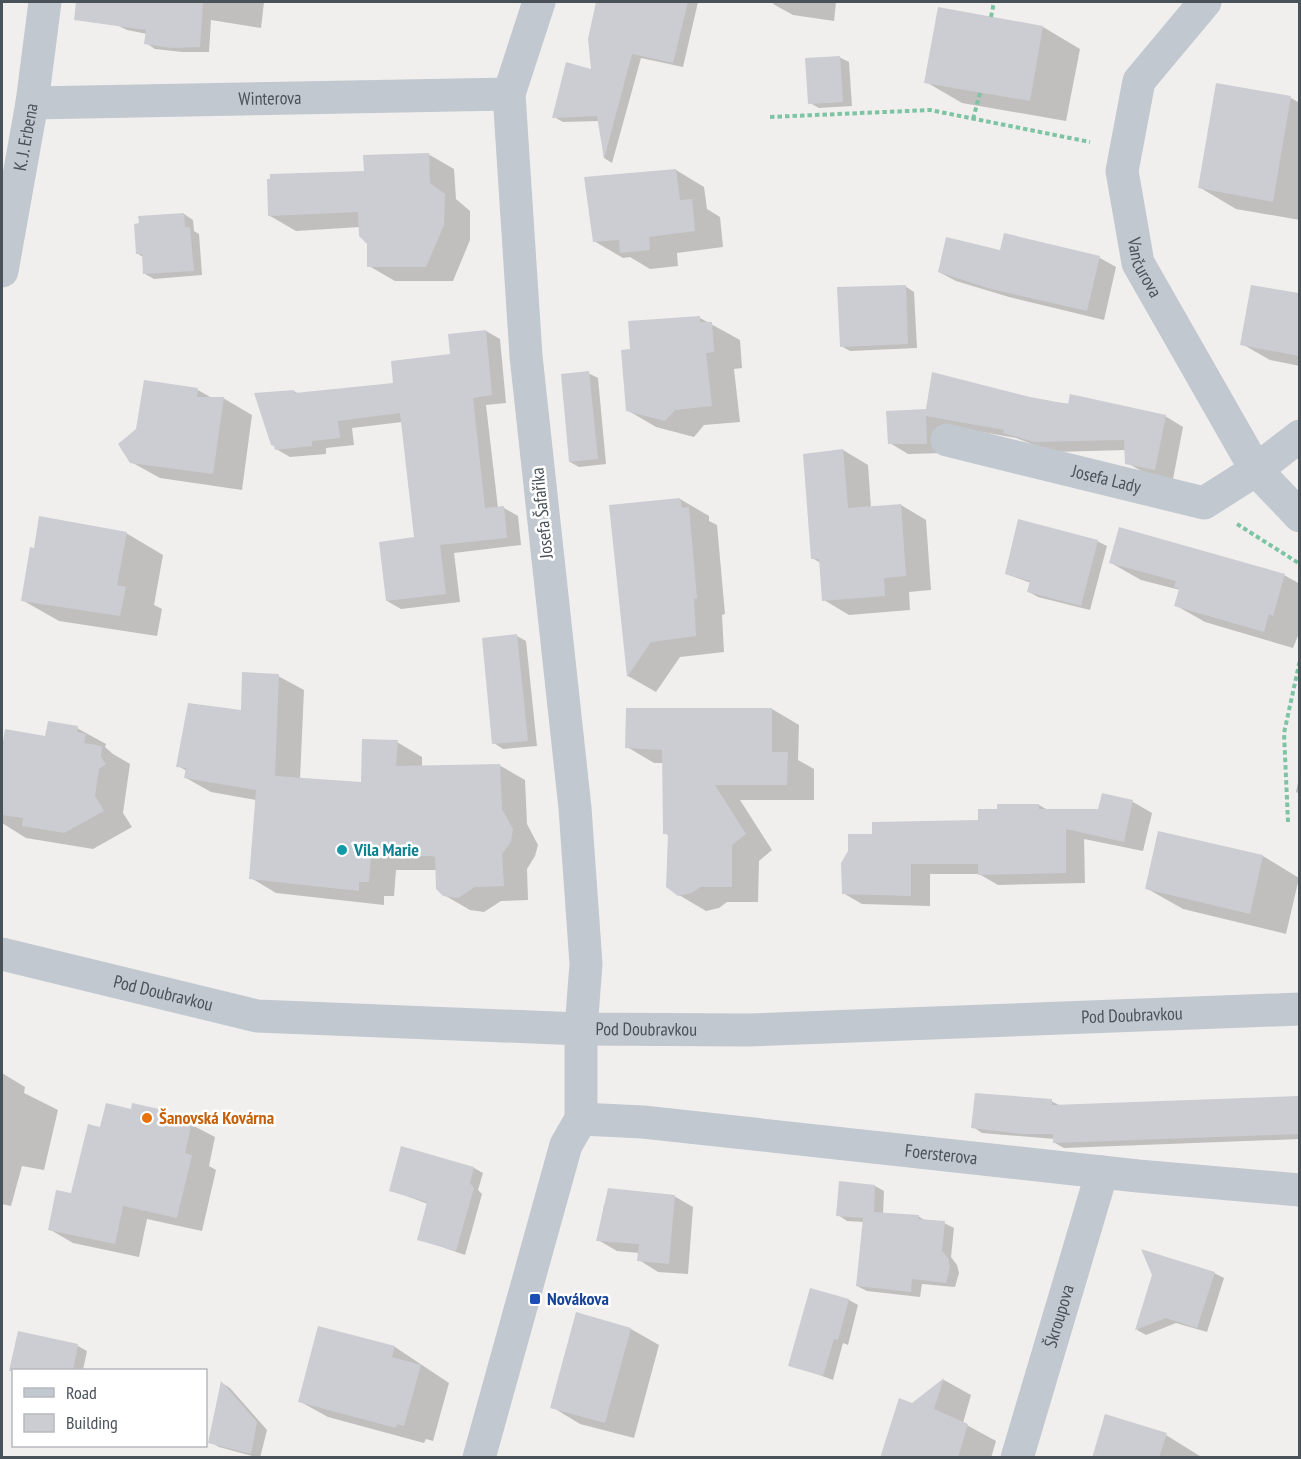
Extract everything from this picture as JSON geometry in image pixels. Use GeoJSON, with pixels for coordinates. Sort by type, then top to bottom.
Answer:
{"type":"FeatureCollection","features":[{"type":"Feature","properties":{"kind":"street","name":"K. J. Erbena"},"geometry":{"type":"LineString","coordinates":[[2,271],[32,103],[45,2]]}},
{"type":"Feature","properties":{"kind":"street","name":"Josefa Šafaříka"},"geometry":{"type":"LineString","coordinates":[[539,2],[509,94],[526,356],[575,808],[586,964],[580,1029]]}},
{"type":"Feature","properties":{"kind":"street","name":"Vančurova"},"geometry":{"type":"LineString","coordinates":[[1205,2],[1139,81],[1122,171],[1138,263],[1256,470],[1299,516]]}},
{"type":"Feature","properties":{"kind":"street","name":"Winterova"},"geometry":{"type":"LineString","coordinates":[[32,103],[509,94]]}},
{"type":"Feature","properties":{"kind":"street"},"geometry":{"type":"LineString","coordinates":[[1204,503],[1256,470],[1299,436]]}},
{"type":"Feature","properties":{"kind":"street","name":"Josefa Lady"},"geometry":{"type":"LineString","coordinates":[[947,440],[1204,503]]}},
{"type":"Feature","properties":{"kind":"street","name":"Pod Doubravkou"},"geometry":{"type":"LineString","coordinates":[[2,954],[257,1016],[580,1029],[748,1030],[1299,1009]]}},
{"type":"Feature","properties":{"kind":"street"},"geometry":{"type":"LineString","coordinates":[[479,1458],[566,1145],[580,1119],[580,1029]]}},
{"type":"Feature","properties":{"kind":"street","name":"Foersterova"},"geometry":{"type":"LineString","coordinates":[[580,1119],[643,1122],[1102,1172],[1299,1190]]}},
{"type":"Feature","properties":{"kind":"street","name":"Škroupova"},"geometry":{"type":"LineString","coordinates":[[1017,1458],[1102,1172]]}},
{"type":"Feature","properties":{"kind":"path"},"geometry":{"type":"LineString","coordinates":[[991,17],[994,2]]}},
{"type":"Feature","properties":{"kind":"path"},"geometry":{"type":"LineString","coordinates":[[973,119],[980,93]]}},
{"type":"Feature","properties":{"kind":"path"},"geometry":{"type":"LineString","coordinates":[[770,117],[930,110],[1126,150]]}},
{"type":"Feature","properties":{"kind":"path"},"geometry":{"type":"LineString","coordinates":[[1204,503],[1299,564]]}},
{"type":"Feature","properties":{"kind":"path"},"geometry":{"type":"LineString","coordinates":[[1288,822],[1284,733],[1299,660]]}},
{"type":"Feature","properties":{"kind":"building"},"geometry":{"type":"Polygon","coordinates":[[[76,2],[203,2],[200,47],[171,48],[144,44],[146,30],[74,20],[76,2]]]}},
{"type":"Feature","properties":{"kind":"building"},"geometry":{"type":"Polygon","coordinates":[[[596,2],[688,2],[673,63],[632,54],[604,159],[597,116],[552,118],[566,62],[591,69],[588,39],[596,2]]]}},
{"type":"Feature","properties":{"kind":"building"},"geometry":{"type":"Polygon","coordinates":[[[938,7],[1043,26],[1030,101],[924,83],[938,7]]]}},
{"type":"Feature","properties":{"kind":"building"},"geometry":{"type":"Polygon","coordinates":[[[840,56],[843,102],[808,104],[805,58],[840,56]]]}},
{"type":"Feature","properties":{"kind":"building"},"geometry":{"type":"Polygon","coordinates":[[[1216,83],[1291,96],[1273,202],[1198,188],[1216,83]]]}},
{"type":"Feature","properties":{"kind":"building"},"geometry":{"type":"Polygon","coordinates":[[[429,153],[430,183],[445,194],[444,225],[426,267],[367,267],[367,244],[359,236],[358,212],[268,216],[267,179],[270,179],[270,174],[364,171],[363,155],[429,153]]]}},
{"type":"Feature","properties":{"kind":"building"},"geometry":{"type":"Polygon","coordinates":[[[676,169],[680,200],[692,199],[695,231],[649,237],[650,250],[620,253],[619,240],[593,242],[584,177],[676,169]]]}},
{"type":"Feature","properties":{"kind":"building"},"geometry":{"type":"Polygon","coordinates":[[[184,213],[185,227],[190,227],[194,271],[143,274],[142,254],[136,254],[134,224],[139,223],[138,216],[184,213]]]}},
{"type":"Feature","properties":{"kind":"building"},"geometry":{"type":"Polygon","coordinates":[[[1004,233],[1100,256],[1087,311],[991,289],[938,272],[946,237],[1000,250],[1004,233]]]}},
{"type":"Feature","properties":{"kind":"building"},"geometry":{"type":"Polygon","coordinates":[[[906,285],[908,344],[840,347],[837,287],[906,285]]]}},
{"type":"Feature","properties":{"kind":"building"},"geometry":{"type":"Polygon","coordinates":[[[1251,285],[1299,293],[1299,356],[1240,345],[1251,285]]]}},
{"type":"Feature","properties":{"kind":"building"},"geometry":{"type":"Polygon","coordinates":[[[700,316],[700,322],[712,322],[714,352],[706,353],[712,406],[675,410],[665,421],[626,411],[621,350],[630,349],[628,321],[700,316]]]}},
{"type":"Feature","properties":{"kind":"building"},"geometry":{"type":"Polygon","coordinates":[[[486,330],[492,395],[473,398],[485,508],[504,506],[507,538],[440,545],[446,594],[386,601],[379,542],[414,537],[400,413],[338,421],[340,438],[312,441],[312,446],[275,450],[271,445],[254,393],[294,390],[295,393],[393,383],[391,361],[450,354],[448,334],[486,330]]]}},
{"type":"Feature","properties":{"kind":"building"},"geometry":{"type":"Polygon","coordinates":[[[589,371],[598,459],[569,462],[561,374],[589,371]]]}},
{"type":"Feature","properties":{"kind":"building"},"geometry":{"type":"Polygon","coordinates":[[[932,372],[1030,397],[1068,404],[1070,394],[1166,415],[1155,470],[1125,464],[1124,440],[1034,442],[1003,433],[1004,430],[926,416],[927,444],[888,444],[886,411],[926,409],[932,372]]]}},
{"type":"Feature","properties":{"kind":"building"},"geometry":{"type":"Polygon","coordinates":[[[144,380],[198,388],[197,397],[224,397],[213,474],[130,463],[118,444],[136,429],[144,380]]]}},
{"type":"Feature","properties":{"kind":"building"},"geometry":{"type":"Polygon","coordinates":[[[843,449],[848,508],[901,504],[906,576],[884,578],[885,596],[822,601],[819,559],[811,559],[803,454],[843,449]]]}},
{"type":"Feature","properties":{"kind":"building"},"geometry":{"type":"Polygon","coordinates":[[[680,498],[682,508],[689,507],[697,598],[694,599],[696,636],[651,642],[627,677],[609,505],[680,498]]]}},
{"type":"Feature","properties":{"kind":"building"},"geometry":{"type":"Polygon","coordinates":[[[39,516],[127,532],[117,585],[126,587],[120,616],[21,601],[30,547],[34,548],[39,516]]]}},
{"type":"Feature","properties":{"kind":"building"},"geometry":{"type":"Polygon","coordinates":[[[1018,519],[1098,540],[1081,606],[1027,592],[1030,581],[1005,574],[1018,519]]]}},
{"type":"Feature","properties":{"kind":"building"},"geometry":{"type":"Polygon","coordinates":[[[1119,527],[1285,574],[1273,616],[1269,614],[1264,632],[1174,606],[1179,589],[1174,587],[1176,581],[1109,563],[1119,527]]]}},
{"type":"Feature","properties":{"kind":"building"},"geometry":{"type":"Polygon","coordinates":[[[517,634],[528,741],[492,744],[482,638],[517,634]]]}},
{"type":"Feature","properties":{"kind":"building"},"geometry":{"type":"Polygon","coordinates":[[[242,672],[279,674],[275,776],[361,782],[362,739],[398,740],[396,766],[500,764],[502,809],[513,829],[511,842],[502,854],[504,886],[475,887],[458,898],[443,896],[436,889],[435,857],[431,856],[371,856],[369,882],[359,882],[359,891],[249,879],[256,790],[184,778],[186,768],[176,767],[188,703],[241,710],[242,672]]]}},
{"type":"Feature","properties":{"kind":"building"},"geometry":{"type":"Polygon","coordinates":[[[626,708],[772,708],[772,752],[788,752],[787,785],[715,785],[746,834],[732,845],[732,887],[700,887],[692,893],[678,896],[666,887],[668,834],[663,834],[662,750],[625,748],[626,708]]]}},
{"type":"Feature","properties":{"kind":"building"},"geometry":{"type":"Polygon","coordinates":[[[48,721],[78,726],[77,732],[86,734],[84,743],[102,746],[101,757],[106,764],[99,769],[95,796],[104,811],[64,833],[22,826],[23,818],[2,815],[2,748],[5,729],[45,736],[48,721]]]}},
{"type":"Feature","properties":{"kind":"building"},"geometry":{"type":"Polygon","coordinates":[[[1102,793],[1133,800],[1124,842],[1066,829],[1066,873],[978,875],[978,864],[911,864],[911,896],[842,894],[841,863],[848,851],[848,834],[872,834],[872,822],[978,820],[978,809],[997,809],[997,804],[1039,804],[1039,809],[1098,809],[1102,793]]]}},
{"type":"Feature","properties":{"kind":"building"},"geometry":{"type":"Polygon","coordinates":[[[1158,831],[1263,855],[1250,914],[1145,889],[1158,831]]]}},
{"type":"Feature","properties":{"kind":"building"},"geometry":{"type":"Polygon","coordinates":[[[975,1093],[1052,1099],[1052,1105],[1299,1096],[1299,1134],[1053,1143],[1053,1134],[1022,1134],[971,1128],[975,1093]]]}},
{"type":"Feature","properties":{"kind":"building"},"geometry":{"type":"Polygon","coordinates":[[[106,1103],[131,1109],[132,1103],[168,1111],[167,1116],[192,1122],[185,1153],[192,1155],[177,1218],[123,1206],[115,1244],[48,1230],[56,1190],[71,1193],[88,1124],[100,1127],[106,1103]]]}},
{"type":"Feature","properties":{"kind":"building"},"geometry":{"type":"Polygon","coordinates":[[[401,1146],[474,1167],[470,1183],[474,1188],[456,1251],[417,1240],[427,1202],[389,1191],[401,1146]]]}},
{"type":"Feature","properties":{"kind":"building"},"geometry":{"type":"Polygon","coordinates":[[[839,1181],[875,1185],[874,1212],[919,1215],[918,1219],[945,1221],[942,1251],[948,1258],[950,1267],[946,1283],[912,1279],[911,1292],[856,1286],[863,1218],[836,1216],[839,1181]]]}},
{"type":"Feature","properties":{"kind":"building"},"geometry":{"type":"Polygon","coordinates":[[[608,1188],[675,1195],[669,1264],[637,1261],[639,1244],[596,1241],[608,1188]]]}},
{"type":"Feature","properties":{"kind":"building"},"geometry":{"type":"Polygon","coordinates":[[[1141,1249],[1215,1272],[1197,1328],[1166,1318],[1135,1330],[1152,1275],[1141,1249]]]}},
{"type":"Feature","properties":{"kind":"building"},"geometry":{"type":"Polygon","coordinates":[[[810,1288],[849,1299],[838,1340],[834,1339],[823,1376],[788,1366],[810,1288]]]}},
{"type":"Feature","properties":{"kind":"building"},"geometry":{"type":"Polygon","coordinates":[[[576,1312],[631,1328],[605,1423],[550,1408],[576,1312]]]}},
{"type":"Feature","properties":{"kind":"building"},"geometry":{"type":"Polygon","coordinates":[[[318,1326],[395,1346],[392,1357],[421,1365],[404,1426],[397,1424],[396,1428],[298,1402],[318,1326]]]}},
{"type":"Feature","properties":{"kind":"building"},"geometry":{"type":"Polygon","coordinates":[[[18,1331],[78,1344],[73,1369],[12,1369],[9,1371],[18,1331]]]}},
{"type":"Feature","properties":{"kind":"building"},"geometry":{"type":"Polygon","coordinates":[[[944,1378],[934,1409],[968,1424],[958,1458],[880,1458],[899,1398],[912,1403],[944,1378]]]}},
{"type":"Feature","properties":{"kind":"building"},"geometry":{"type":"Polygon","coordinates":[[[221,1381],[257,1422],[251,1454],[208,1443],[221,1381]]]}},
{"type":"Feature","properties":{"kind":"building"},"geometry":{"type":"Polygon","coordinates":[[[1105,1414],[1167,1433],[1159,1458],[1092,1458],[1105,1414]]]}},
{"type":"Feature","properties":{"kind":"place","name":"Vila Marie"},"geometry":{"type":"Point","coordinates":[342,850]}},
{"type":"Feature","properties":{"kind":"place","name":"Šanovská Kovárna"},"geometry":{"type":"Point","coordinates":[147,1118]}},
{"type":"Feature","properties":{"kind":"place","name":"Novákova"},"geometry":{"type":"Point","coordinates":[535,1299]}}]}
